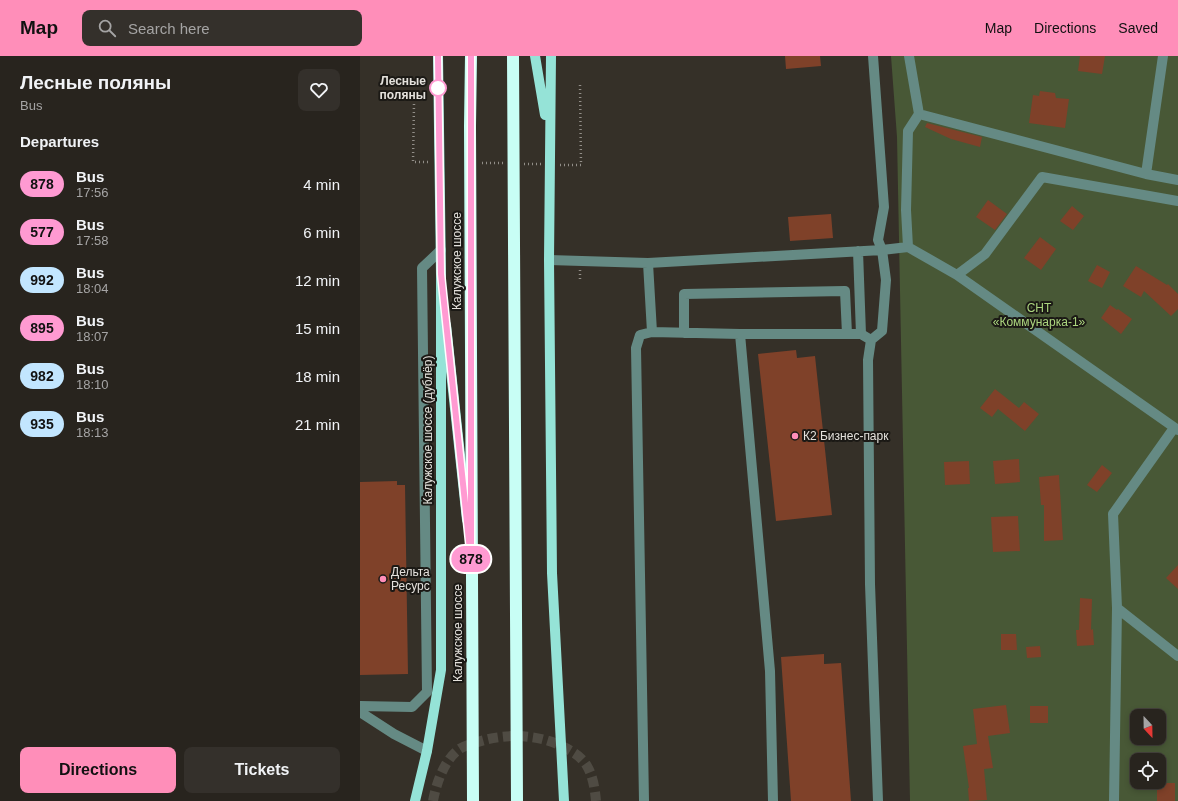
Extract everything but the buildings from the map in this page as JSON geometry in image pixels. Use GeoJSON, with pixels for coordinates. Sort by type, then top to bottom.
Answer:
{"type":"FeatureCollection","features":[{"type":"Feature","properties":{"kind":"highway","name":"Калужское шоссе"},"geometry":{"type":"LineString","coordinates":[[471,56],[471,560],[473,801]]}},
{"type":"Feature","properties":{"kind":"highway"},"geometry":{"type":"LineString","coordinates":[[513,56],[517,801]]}},
{"type":"Feature","properties":{"kind":"main road","name":"Калужское шоссе (дублёр)"},"geometry":{"type":"LineString","coordinates":[[414,801],[427,751],[441,670],[441,250],[438,56]]}},
{"type":"Feature","properties":{"kind":"main road"},"geometry":{"type":"LineString","coordinates":[[535,56],[549,142]]}},
{"type":"Feature","properties":{"kind":"main road"},"geometry":{"type":"LineString","coordinates":[[550,56],[549,260],[552,573],[564,801]]}},
{"type":"Feature","properties":{"kind":"main road"},"geometry":{"type":"LineString","coordinates":[[441,274],[471,560]]}},
{"type":"Feature","properties":{"kind":"main road"},"geometry":{"type":"LineString","coordinates":[[557,801],[561,763]]}},
{"type":"Feature","properties":{"kind":"street"},"geometry":{"type":"LineString","coordinates":[[873,56],[884,207],[878,240],[882,250],[886,280],[882,331],[871,340],[868,360],[870,584],[878,801]]}},
{"type":"Feature","properties":{"kind":"street"},"geometry":{"type":"LineString","coordinates":[[908,247],[906,210],[908,131],[919,114],[909,56]]}},
{"type":"Feature","properties":{"kind":"street"},"geometry":{"type":"LineString","coordinates":[[1146,174],[1163,56]]}},
{"type":"Feature","properties":{"kind":"street"},"geometry":{"type":"LineString","coordinates":[[919,114],[1146,174],[1178,180]]}},
{"type":"Feature","properties":{"kind":"street"},"geometry":{"type":"LineString","coordinates":[[957,275],[985,254],[1042,176],[1178,201]]}},
{"type":"Feature","properties":{"kind":"street"},"geometry":{"type":"LineString","coordinates":[[549,260],[648,262],[882,250],[908,247],[957,275],[1176,429],[1114,514],[1117,608],[1114,801]]}},
{"type":"Feature","properties":{"kind":"street"},"geometry":{"type":"LineString","coordinates":[[360,706],[412,707],[427,692],[422,268],[441,250]]}},
{"type":"Feature","properties":{"kind":"street"},"geometry":{"type":"LineString","coordinates":[[858,251],[861,334]]}},
{"type":"Feature","properties":{"kind":"street"},"geometry":{"type":"LineString","coordinates":[[648,262],[652,332]]}},
{"type":"Feature","properties":{"kind":"street"},"geometry":{"type":"LineString","coordinates":[[684,333],[684,294],[845,291],[847,334]]}},
{"type":"Feature","properties":{"kind":"street"},"geometry":{"type":"LineString","coordinates":[[644,801],[636,348],[640,335],[652,332],[861,334],[871,340]]}},
{"type":"Feature","properties":{"kind":"street"},"geometry":{"type":"LineString","coordinates":[[740,334],[770,671],[773,801]]}},
{"type":"Feature","properties":{"kind":"street"},"geometry":{"type":"LineString","coordinates":[[1117,608],[1178,656]]}},
{"type":"Feature","properties":{"kind":"street"},"geometry":{"type":"LineString","coordinates":[[360,712],[394,734],[427,751]]}},
{"type":"Feature","properties":{"kind":"path"},"geometry":{"type":"LineString","coordinates":[[558,165],[581,165],[580,84]]}},
{"type":"Feature","properties":{"kind":"path"},"geometry":{"type":"LineString","coordinates":[[414,104],[413,162],[436,162]]}},
{"type":"Feature","properties":{"kind":"path"},"geometry":{"type":"LineString","coordinates":[[482,163],[505,164]]}},
{"type":"Feature","properties":{"kind":"path"},"geometry":{"type":"LineString","coordinates":[[520,164],[543,164]]}},
{"type":"Feature","properties":{"kind":"green space","name":"СНТ «Коммунарка-1»"},"geometry":{"type":"Polygon","coordinates":[[[891,56],[1178,56],[1178,801],[910,801],[897,137],[891,56]]]}},
{"type":"Feature","properties":{"kind":"tunnel"},"geometry":{"type":"LineString","coordinates":[[433,801],[441,773],[449,760],[458,750],[467,745],[490,739],[515,736],[552,742],[583,760],[591,774],[596,801]]}},
{"type":"Feature","properties":{"kind":"bus line","name":"878"},"geometry":{"type":"LineString","coordinates":[[438,56],[441,274],[471,560],[471,56]]}},
{"type":"Feature","properties":{"kind":"place","name":"Лесные поляны"},"geometry":{"type":"Point","coordinates":[438,88]}},
{"type":"Feature","properties":{"kind":"place","name":"К2 Бизнес-парк"},"geometry":{"type":"Point","coordinates":[795,436]}},
{"type":"Feature","properties":{"kind":"place","name":"Дельта Ресурс"},"geometry":{"type":"Point","coordinates":[383,579]}}]}
